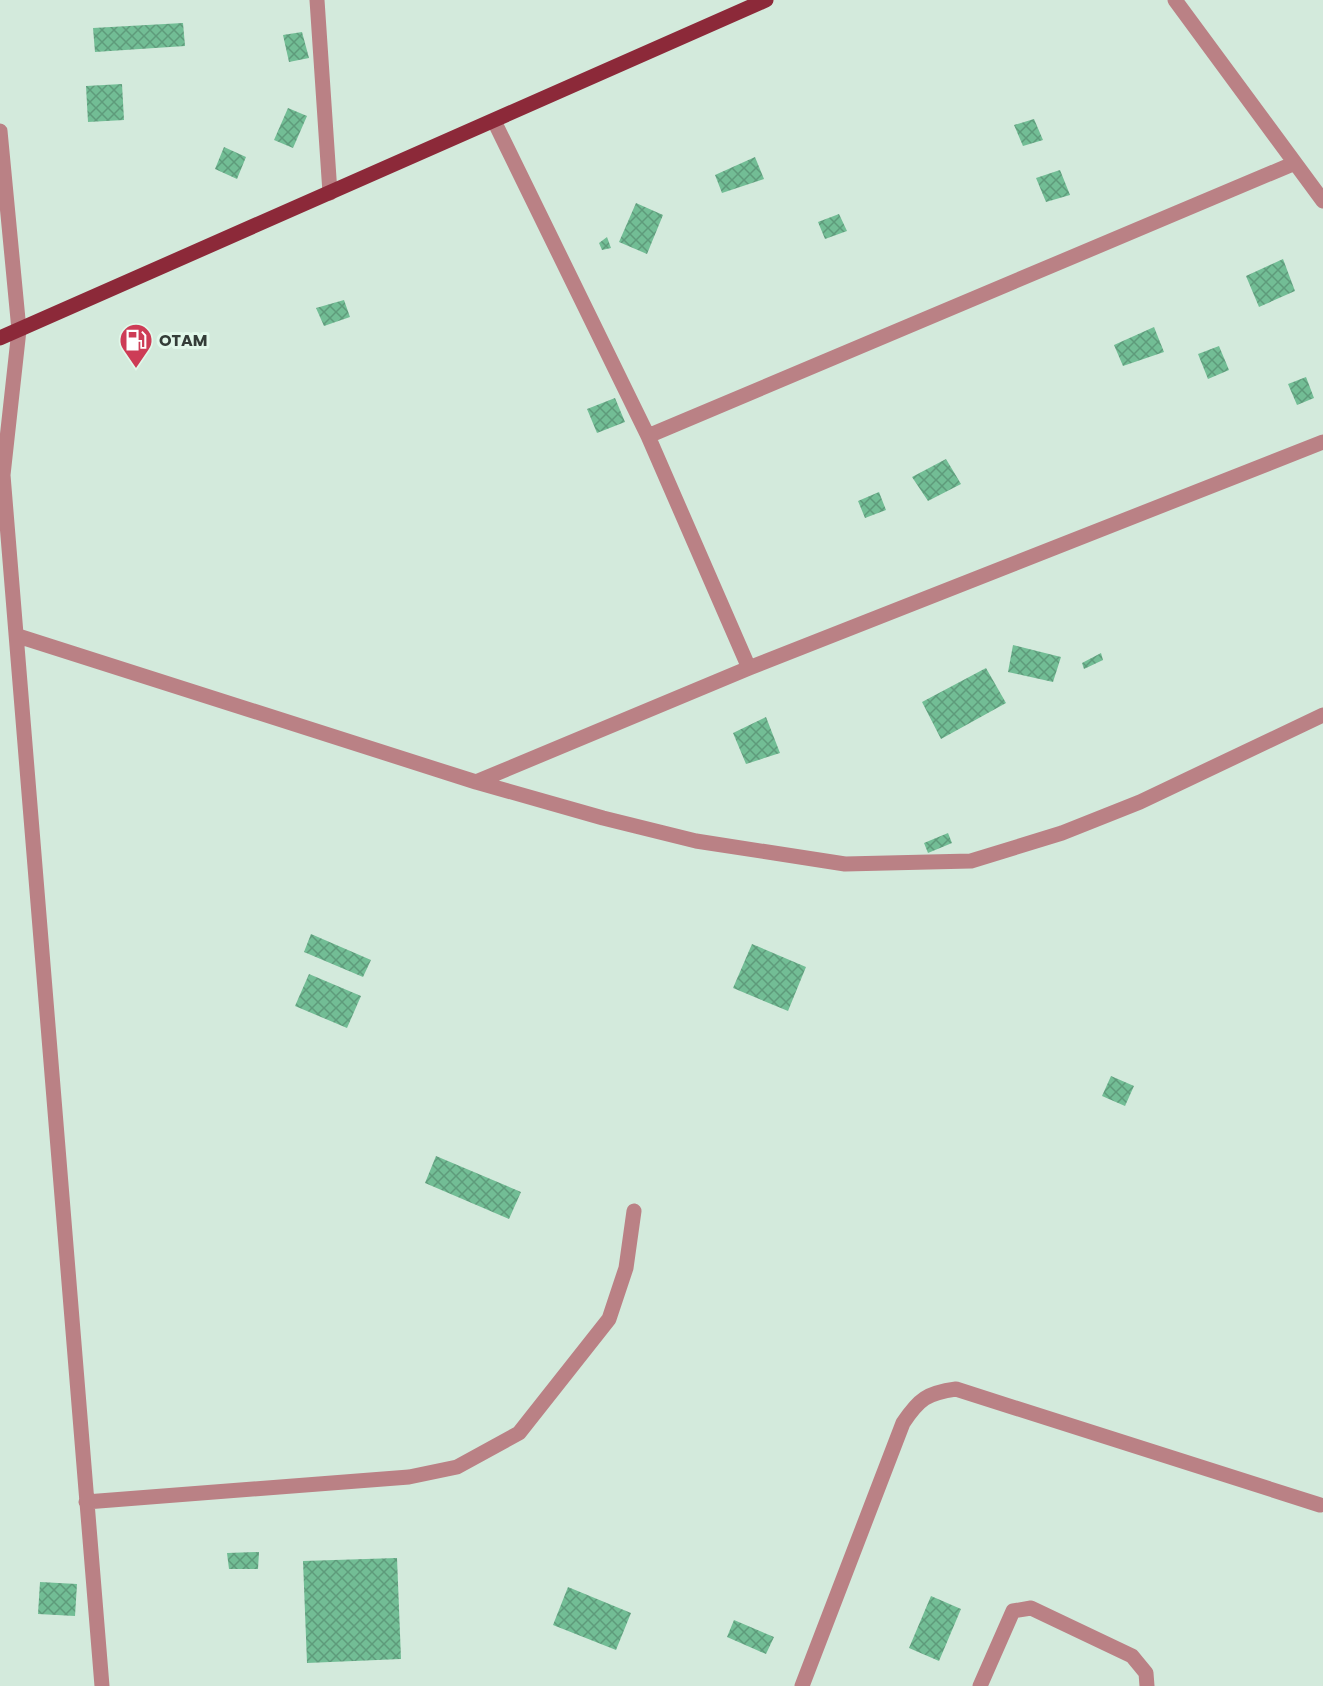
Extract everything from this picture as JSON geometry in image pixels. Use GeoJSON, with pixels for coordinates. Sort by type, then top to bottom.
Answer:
{"type":"FeatureCollection","features":[{"type":"Feature","properties":{"kind":"main road"},"geometry":{"type":"LineString","coordinates":[[0,338],[765,0]]}},
{"type":"Feature","properties":{"kind":"street"},"geometry":{"type":"LineString","coordinates":[[317,0],[330,193]]}},
{"type":"Feature","properties":{"kind":"street"},"geometry":{"type":"LineString","coordinates":[[1175,0],[1323,201]]}},
{"type":"Feature","properties":{"kind":"street"},"geometry":{"type":"LineString","coordinates":[[494,120],[648,436],[749,668]]}},
{"type":"Feature","properties":{"kind":"street"},"geometry":{"type":"LineString","coordinates":[[0,131],[19,330],[2,473],[18,636],[102,1686]]}},
{"type":"Feature","properties":{"kind":"street"},"geometry":{"type":"LineString","coordinates":[[648,436],[1295,163]]}},
{"type":"Feature","properties":{"kind":"street"},"geometry":{"type":"LineString","coordinates":[[476,782],[749,668],[1323,442]]}},
{"type":"Feature","properties":{"kind":"street"},"geometry":{"type":"LineString","coordinates":[[18,636],[476,782],[603,818],[696,841],[845,864],[971,861],[1062,833],[1140,802],[1323,715]]}},
{"type":"Feature","properties":{"kind":"street"},"geometry":{"type":"LineString","coordinates":[[86,1502],[398,1478],[457,1467],[519,1433],[609,1319],[626,1268],[633,1211]]}},
{"type":"Feature","properties":{"kind":"street"},"geometry":{"type":"LineString","coordinates":[[802,1686],[903,1423],[916,1403],[935,1392],[956,1389],[1320,1505]]}},
{"type":"Feature","properties":{"kind":"street"},"geometry":{"type":"LineString","coordinates":[[980,1686],[1013,1611],[1031,1608],[1132,1656],[1146,1673],[1147,1686]]}},
{"type":"Feature","properties":{"kind":"building"},"geometry":{"type":"Polygon","coordinates":[[[183,23],[185,46],[95,52],[93,28],[183,23]]]}},
{"type":"Feature","properties":{"kind":"building"},"geometry":{"type":"Polygon","coordinates":[[[302,32],[309,58],[289,62],[283,35],[302,32]]]}},
{"type":"Feature","properties":{"kind":"building"},"geometry":{"type":"Polygon","coordinates":[[[122,84],[124,120],[88,122],[86,86],[122,84]]]}},
{"type":"Feature","properties":{"kind":"building"},"geometry":{"type":"Polygon","coordinates":[[[288,108],[307,116],[293,148],[274,140],[288,108]]]}},
{"type":"Feature","properties":{"kind":"building"},"geometry":{"type":"Polygon","coordinates":[[[1034,119],[1043,140],[1023,146],[1014,125],[1034,119]]]}},
{"type":"Feature","properties":{"kind":"building"},"geometry":{"type":"Polygon","coordinates":[[[224,147],[246,157],[237,179],[215,169],[224,147]]]}},
{"type":"Feature","properties":{"kind":"building"},"geometry":{"type":"Polygon","coordinates":[[[755,157],[764,179],[722,193],[715,175],[755,157]]]}},
{"type":"Feature","properties":{"kind":"building"},"geometry":{"type":"Polygon","coordinates":[[[1060,170],[1070,195],[1046,202],[1036,178],[1060,170]]]}},
{"type":"Feature","properties":{"kind":"building"},"geometry":{"type":"Polygon","coordinates":[[[636,203],[663,215],[647,254],[619,242],[636,203]]]}},
{"type":"Feature","properties":{"kind":"building"},"geometry":{"type":"Polygon","coordinates":[[[839,214],[847,231],[825,239],[818,222],[839,214]]]}},
{"type":"Feature","properties":{"kind":"building"},"geometry":{"type":"Polygon","coordinates":[[[607,237],[611,248],[602,250],[599,243],[607,237]]]}},
{"type":"Feature","properties":{"kind":"building"},"geometry":{"type":"Polygon","coordinates":[[[1283,259],[1295,291],[1259,307],[1246,276],[1283,259]]]}},
{"type":"Feature","properties":{"kind":"building"},"geometry":{"type":"Polygon","coordinates":[[[344,300],[350,317],[324,326],[316,308],[344,300]]]}},
{"type":"Feature","properties":{"kind":"building"},"geometry":{"type":"Polygon","coordinates":[[[1154,327],[1164,352],[1123,366],[1114,345],[1154,327]]]}},
{"type":"Feature","properties":{"kind":"building"},"geometry":{"type":"Polygon","coordinates":[[[1219,346],[1229,370],[1208,379],[1198,354],[1219,346]]]}},
{"type":"Feature","properties":{"kind":"building"},"geometry":{"type":"Polygon","coordinates":[[[1306,377],[1314,398],[1297,405],[1288,384],[1306,377]]]}},
{"type":"Feature","properties":{"kind":"building"},"geometry":{"type":"Polygon","coordinates":[[[615,398],[625,422],[597,433],[587,409],[615,398]]]}},
{"type":"Feature","properties":{"kind":"building"},"geometry":{"type":"Polygon","coordinates":[[[946,459],[961,484],[928,501],[912,477],[946,459]]]}},
{"type":"Feature","properties":{"kind":"building"},"geometry":{"type":"Polygon","coordinates":[[[879,492],[886,510],[865,518],[858,501],[879,492]]]}},
{"type":"Feature","properties":{"kind":"building"},"geometry":{"type":"Polygon","coordinates":[[[1013,645],[1061,657],[1053,682],[1008,672],[1013,645]]]}},
{"type":"Feature","properties":{"kind":"building"},"geometry":{"type":"Polygon","coordinates":[[[1101,653],[1103,660],[1084,669],[1082,663],[1101,653]]]}},
{"type":"Feature","properties":{"kind":"building"},"geometry":{"type":"Polygon","coordinates":[[[986,668],[1006,703],[941,739],[922,702],[986,668]]]}},
{"type":"Feature","properties":{"kind":"building"},"geometry":{"type":"Polygon","coordinates":[[[766,717],[780,753],[746,764],[733,733],[766,717]]]}},
{"type":"Feature","properties":{"kind":"building"},"geometry":{"type":"Polygon","coordinates":[[[948,833],[952,843],[928,853],[924,843],[948,833]]]}},
{"type":"Feature","properties":{"kind":"building"},"geometry":{"type":"Polygon","coordinates":[[[311,934],[371,960],[363,977],[304,952],[311,934]]]}},
{"type":"Feature","properties":{"kind":"building"},"geometry":{"type":"Polygon","coordinates":[[[752,944],[806,967],[788,1011],[733,988],[752,944]]]}},
{"type":"Feature","properties":{"kind":"building"},"geometry":{"type":"Polygon","coordinates":[[[309,974],[361,996],[347,1028],[295,1006],[309,974]]]}},
{"type":"Feature","properties":{"kind":"building"},"geometry":{"type":"Polygon","coordinates":[[[1111,1076],[1134,1086],[1125,1106],[1102,1096],[1111,1076]]]}},
{"type":"Feature","properties":{"kind":"building"},"geometry":{"type":"Polygon","coordinates":[[[436,1156],[521,1192],[509,1219],[425,1183],[436,1156]]]}},
{"type":"Feature","properties":{"kind":"building"},"geometry":{"type":"Polygon","coordinates":[[[259,1552],[258,1569],[229,1569],[227,1553],[259,1552]]]}},
{"type":"Feature","properties":{"kind":"building"},"geometry":{"type":"Polygon","coordinates":[[[397,1558],[401,1659],[307,1663],[303,1561],[397,1558]]]}},
{"type":"Feature","properties":{"kind":"building"},"geometry":{"type":"Polygon","coordinates":[[[40,1582],[77,1584],[75,1616],[38,1614],[40,1582]]]}},
{"type":"Feature","properties":{"kind":"building"},"geometry":{"type":"Polygon","coordinates":[[[568,1587],[631,1613],[616,1650],[553,1625],[568,1587]]]}},
{"type":"Feature","properties":{"kind":"building"},"geometry":{"type":"Polygon","coordinates":[[[931,1596],[961,1609],[939,1661],[909,1648],[931,1596]]]}},
{"type":"Feature","properties":{"kind":"building"},"geometry":{"type":"Polygon","coordinates":[[[734,1620],[774,1637],[766,1654],[727,1637],[734,1620]]]}},
{"type":"Feature","properties":{"kind":"place","name":"OTAM"},"geometry":{"type":"Point","coordinates":[136,369]}}]}
